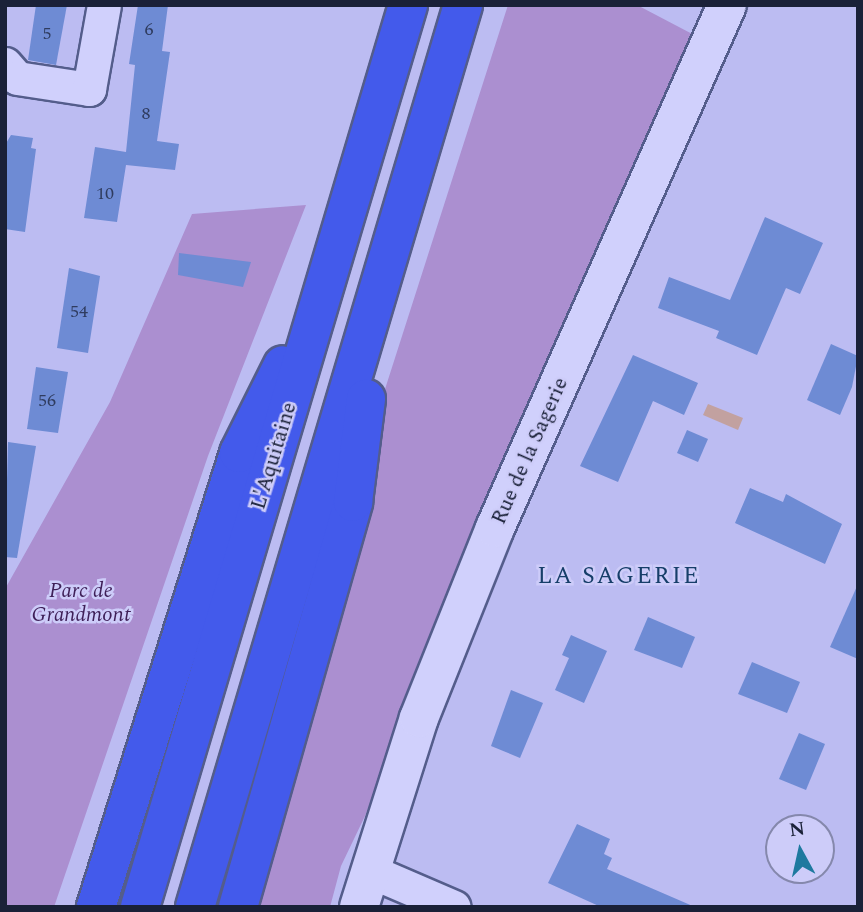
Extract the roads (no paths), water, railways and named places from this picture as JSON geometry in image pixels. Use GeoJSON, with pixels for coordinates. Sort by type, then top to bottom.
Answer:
{"type":"FeatureCollection","features":[{"type":"Feature","properties":{"kind":"highway","name":"L'Aquitaine"},"geometry":{"type":"LineString","coordinates":[[139,907],[408,5]]}},
{"type":"Feature","properties":{"kind":"highway"},"geometry":{"type":"LineString","coordinates":[[195,907],[463,5]]}},
{"type":"Feature","properties":{"kind":"highway"},"geometry":{"type":"LineString","coordinates":[[96,907],[239,453],[327,279]]}},
{"type":"Feature","properties":{"kind":"highway"},"geometry":{"type":"LineString","coordinates":[[238,907],[353,502],[379,289]]}},
{"type":"Feature","properties":{"kind":"street"},"geometry":{"type":"LineString","coordinates":[[5,64],[17,78],[89,89],[104,5]]}},
{"type":"Feature","properties":{"kind":"street","name":"Rue de la Sagerie"},"geometry":{"type":"LineString","coordinates":[[359,907],[419,718],[490,541],[727,5]]}},
{"type":"Feature","properties":{"kind":"street"},"geometry":{"type":"LineString","coordinates":[[370,871],[454,907]]}},
{"type":"Feature","properties":{"kind":"district","name":"LA SAGERIE"},"geometry":{"type":"Point","coordinates":[619,577]}},
{"type":"Feature","properties":{"kind":"park label","name":"Parc de Grandmont"},"geometry":{"type":"Point","coordinates":[81,603]}}]}
